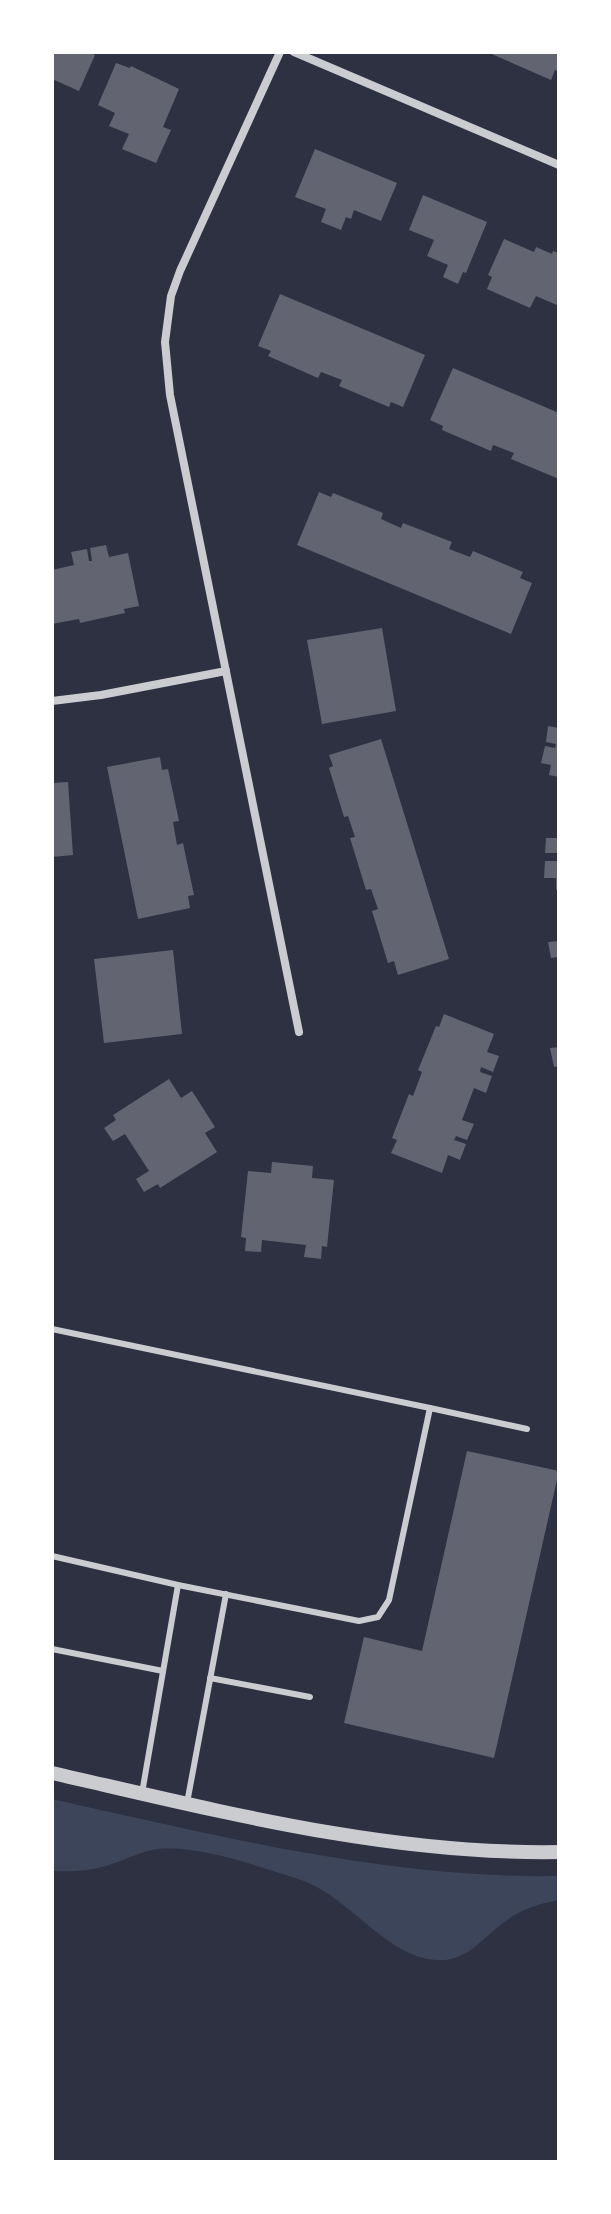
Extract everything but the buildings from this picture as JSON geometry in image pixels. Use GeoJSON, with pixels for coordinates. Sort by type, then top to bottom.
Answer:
{"type":"FeatureCollection","features":[{"type":"Feature","properties":{"kind":"street"},"geometry":{"type":"LineString","coordinates":[[280,52],[180,271],[166,318],[165,342],[170,395],[299,1032]]}},
{"type":"Feature","properties":{"kind":"street"},"geometry":{"type":"LineString","coordinates":[[294,52],[559,165]]}},
{"type":"Feature","properties":{"kind":"street"},"geometry":{"type":"LineString","coordinates":[[52,701],[101,695],[226,671]]}},
{"type":"Feature","properties":{"kind":"street"},"geometry":{"type":"LineString","coordinates":[[52,1773],[251,1818],[415,1845],[459,1850],[559,1852]]}},
{"type":"Feature","properties":{"kind":"lane"},"geometry":{"type":"LineString","coordinates":[[52,1329],[527,1429]]}},
{"type":"Feature","properties":{"kind":"lane"},"geometry":{"type":"LineString","coordinates":[[52,1556],[359,1621],[378,1617],[389,1600],[430,1408]]}},
{"type":"Feature","properties":{"kind":"lane"},"geometry":{"type":"LineString","coordinates":[[142,1793],[178,1585]]}},
{"type":"Feature","properties":{"kind":"lane"},"geometry":{"type":"LineString","coordinates":[[187,1804],[226,1594]]}},
{"type":"Feature","properties":{"kind":"lane"},"geometry":{"type":"LineString","coordinates":[[52,1649],[163,1671]]}},
{"type":"Feature","properties":{"kind":"lane"},"geometry":{"type":"LineString","coordinates":[[210,1678],[310,1697]]}},
{"type":"Feature","properties":{"kind":"shaded area"},"geometry":{"type":"Polygon","coordinates":[[[52,1799],[241,1840],[367,1863],[494,1875],[559,1876],[559,1900],[516,1914],[465,1954],[436,1960],[401,1949],[319,1888],[230,1858],[193,1850],[158,1849],[97,1868],[52,1871],[52,1799]]]}}]}
